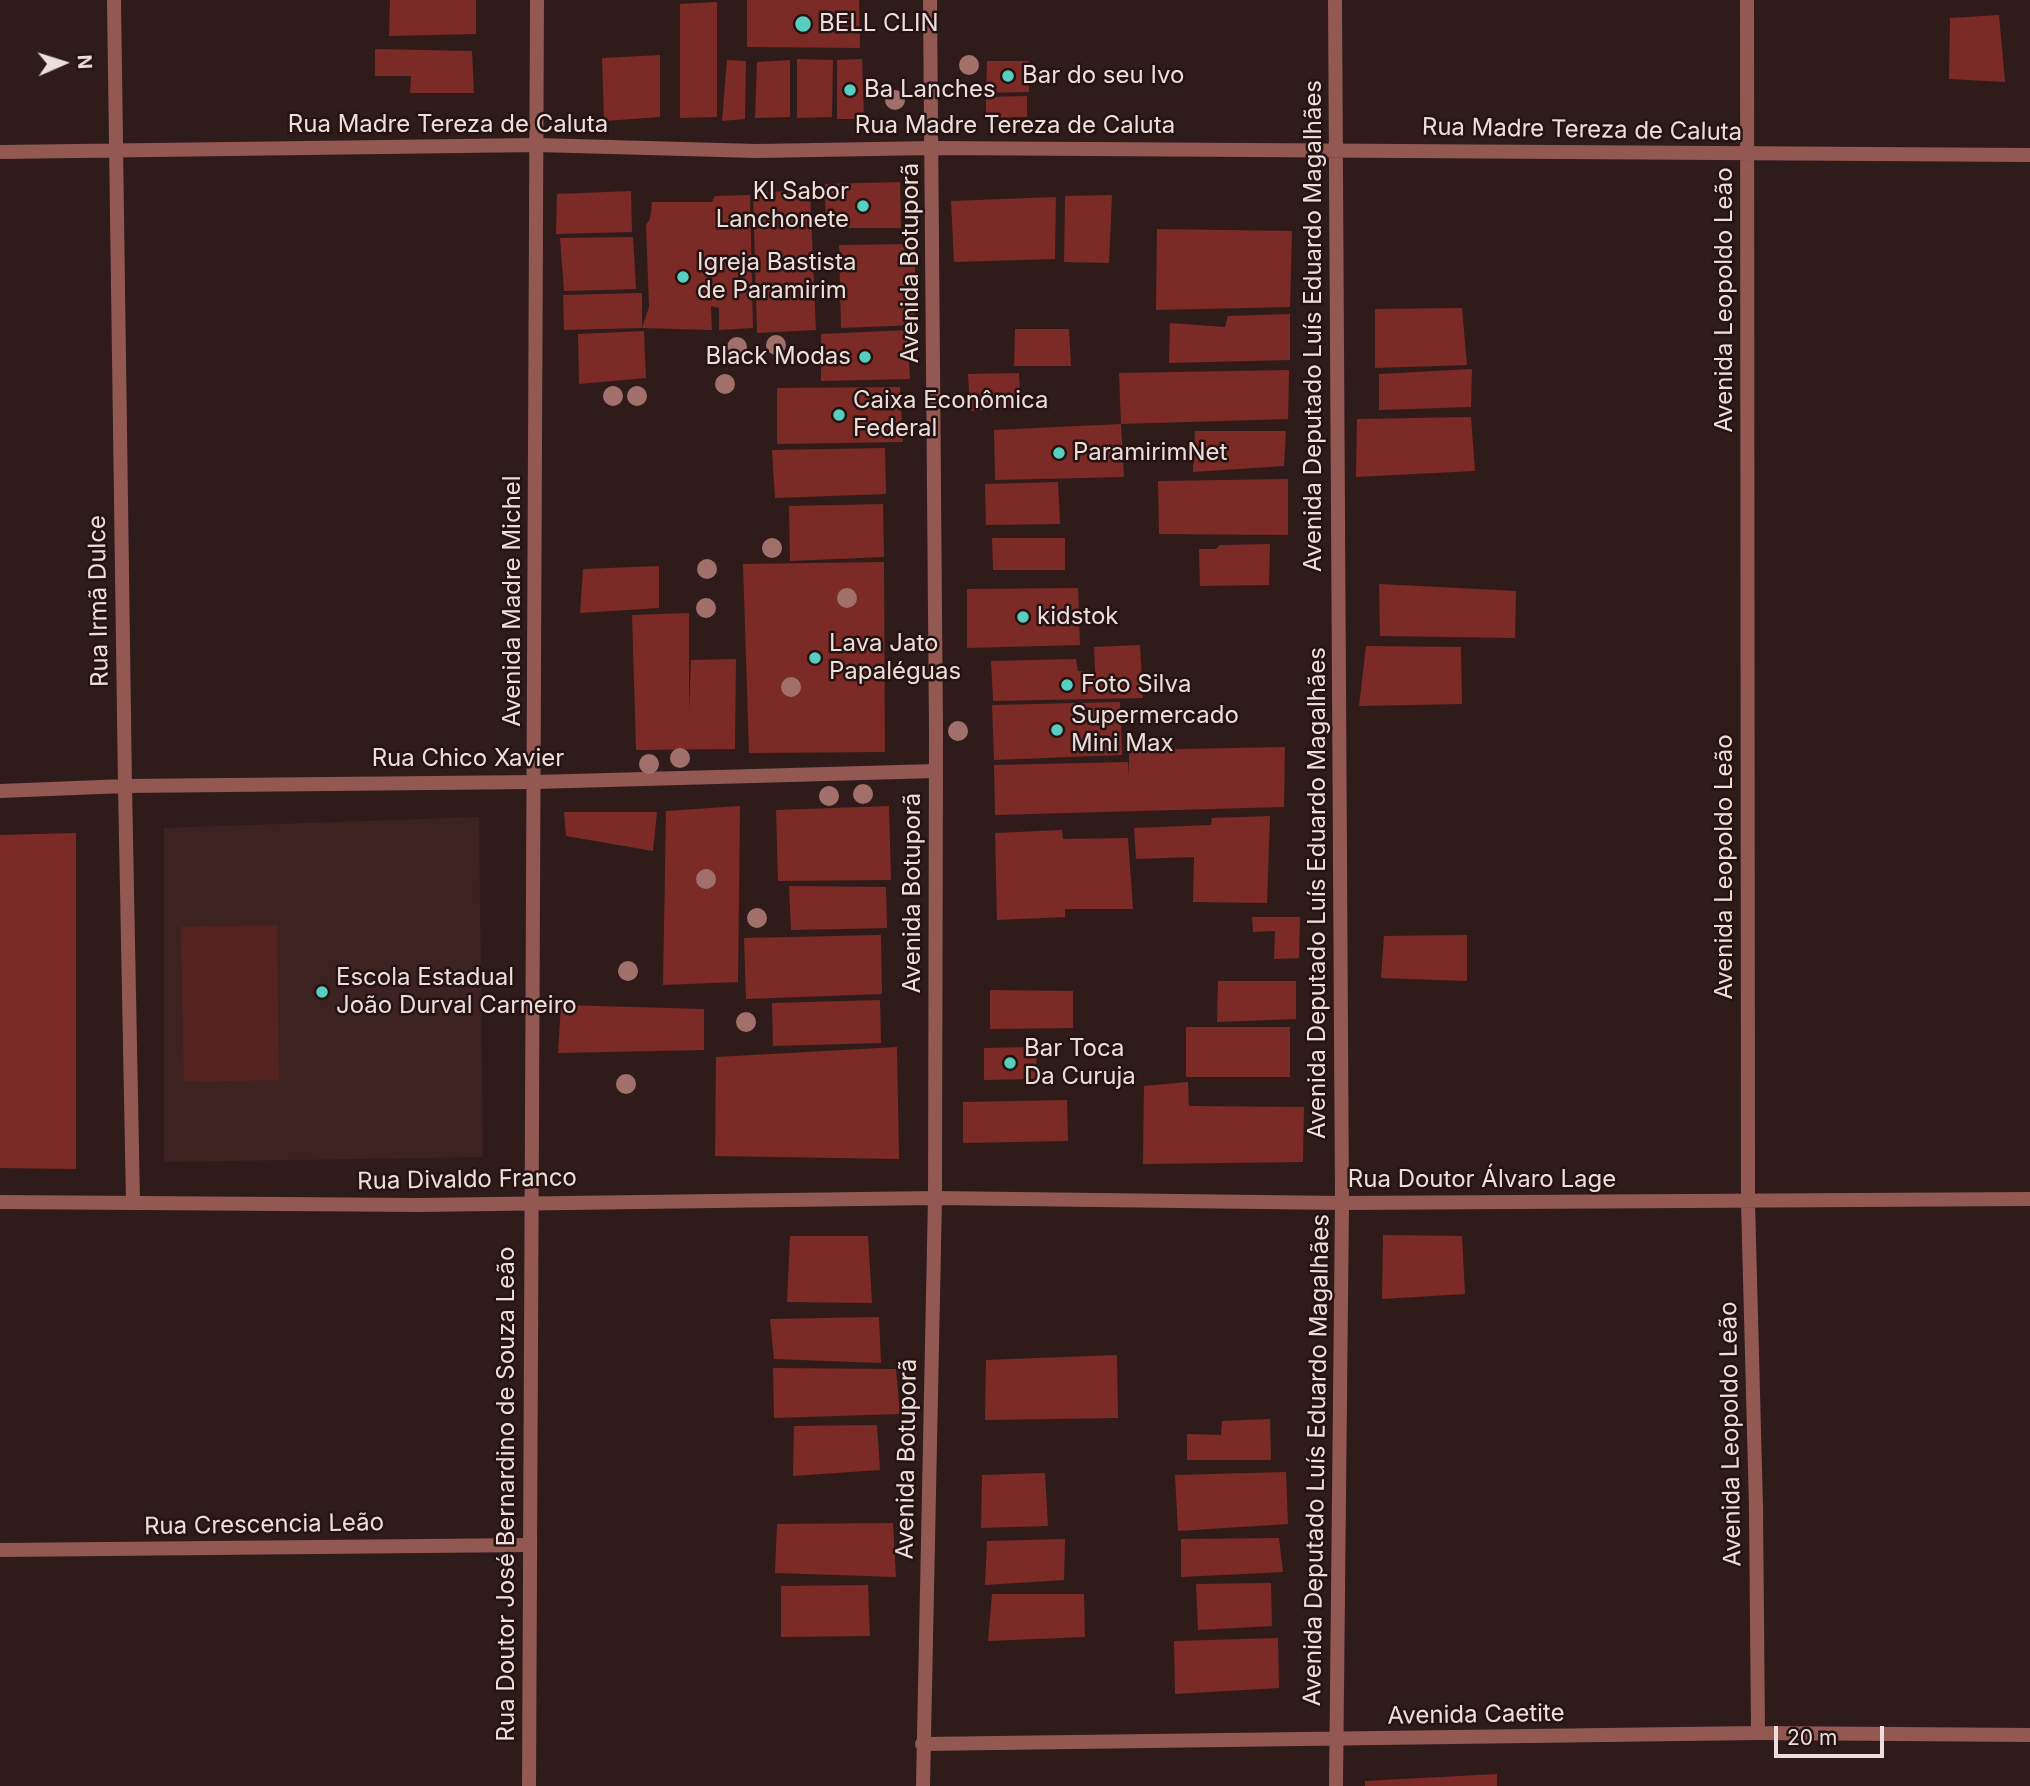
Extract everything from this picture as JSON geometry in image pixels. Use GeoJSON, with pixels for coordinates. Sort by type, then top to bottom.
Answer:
{"type":"FeatureCollection","features":[{"type":"Feature","properties":{"kind":"street","name":"Rua Irmã Dulce"},"geometry":{"type":"LineString","coordinates":[[114,0],[133,1201]]}},
{"type":"Feature","properties":{"kind":"street","name":"Avenida Madre Michel"},"geometry":{"type":"LineString","coordinates":[[531,1202],[537,0]]}},
{"type":"Feature","properties":{"kind":"street","name":"Avenida Botuporã"},"geometry":{"type":"LineString","coordinates":[[923,1786],[935,1198],[936,771],[930,0]]}},
{"type":"Feature","properties":{"kind":"street","name":"Avenida Deputado Luís Eduardo Magalhães"},"geometry":{"type":"LineString","coordinates":[[1335,0],[1342,1203],[1336,1786]]}},
{"type":"Feature","properties":{"kind":"street","name":"Avenida Leopoldo Leão"},"geometry":{"type":"LineString","coordinates":[[1746,0],[1748,1202],[1756,1507],[1758,1733]]}},
{"type":"Feature","properties":{"kind":"street","name":"Rua Madre Tereza de Caluta"},"geometry":{"type":"LineString","coordinates":[[0,152],[537,145],[757,151],[933,148],[2030,155]]}},
{"type":"Feature","properties":{"kind":"street","name":"Rua Chico Xavier"},"geometry":{"type":"LineString","coordinates":[[0,791],[125,786],[535,782],[936,771]]}},
{"type":"Feature","properties":{"kind":"street","name":"Rua Doutor Álvaro Lage"},"geometry":{"type":"LineString","coordinates":[[935,1198],[1342,1203],[2030,1199]]}},
{"type":"Feature","properties":{"kind":"street","name":"Rua Divaldo Franco"},"geometry":{"type":"LineString","coordinates":[[0,1202],[420,1205],[935,1198]]}},
{"type":"Feature","properties":{"kind":"street","name":"Rua Doutor José Bernardino de Souza Leão"},"geometry":{"type":"LineString","coordinates":[[528,1786],[531,1202]]}},
{"type":"Feature","properties":{"kind":"street","name":"Rua Crescencia Leão"},"geometry":{"type":"LineString","coordinates":[[0,1550],[529,1545]]}},
{"type":"Feature","properties":{"kind":"street","name":"Avenida Caetite"},"geometry":{"type":"LineString","coordinates":[[922,1744],[1758,1733],[2030,1735]]}},
{"type":"Feature","properties":{"kind":"shaded area","name":"Escola Estadual João Durval Carneiro"},"geometry":{"type":"Polygon","coordinates":[[[479,817],[483,1157],[164,1162],[164,828],[479,817]]]}},
{"type":"Feature","properties":{"kind":"shaded area"},"geometry":{"type":"Polygon","coordinates":[[[277,925],[279,1080],[184,1082],[181,927],[277,925]]]}},
{"type":"Feature","properties":{"kind":"building"},"geometry":{"type":"Polygon","coordinates":[[[390,0],[476,0],[476,34],[389,36],[390,0]]]}},
{"type":"Feature","properties":{"kind":"building","name":"BELL CLIN"},"geometry":{"type":"Polygon","coordinates":[[[747,0],[859,0],[860,48],[747,47],[747,0]]]}},
{"type":"Feature","properties":{"kind":"building"},"geometry":{"type":"Polygon","coordinates":[[[717,2],[717,117],[680,118],[680,4],[717,2]]]}},
{"type":"Feature","properties":{"kind":"building"},"geometry":{"type":"Polygon","coordinates":[[[1999,15],[2005,82],[1949,79],[1950,18],[1999,15]]]}},
{"type":"Feature","properties":{"kind":"building"},"geometry":{"type":"Polygon","coordinates":[[[375,49],[472,51],[474,93],[410,93],[411,76],[375,76],[375,49]]]}},
{"type":"Feature","properties":{"kind":"building"},"geometry":{"type":"Polygon","coordinates":[[[660,55],[660,117],[604,121],[602,58],[660,55]]]}},
{"type":"Feature","properties":{"kind":"building"},"geometry":{"type":"Polygon","coordinates":[[[797,59],[833,60],[832,117],[797,118],[797,59]]]}},
{"type":"Feature","properties":{"kind":"building","name":"Ba Lanches"},"geometry":{"type":"Polygon","coordinates":[[[862,59],[864,119],[837,119],[837,60],[862,59]]]}},
{"type":"Feature","properties":{"kind":"building"},"geometry":{"type":"Polygon","coordinates":[[[727,60],[746,61],[745,119],[722,121],[727,60]]]}},
{"type":"Feature","properties":{"kind":"building"},"geometry":{"type":"Polygon","coordinates":[[[790,60],[790,117],[755,118],[757,62],[790,60]]]}},
{"type":"Feature","properties":{"kind":"building","name":"Bar do seu Ivo"},"geometry":{"type":"Polygon","coordinates":[[[987,61],[1029,61],[1029,92],[986,93],[987,61]]]}},
{"type":"Feature","properties":{"kind":"building"},"geometry":{"type":"Polygon","coordinates":[[[1027,96],[1027,117],[986,118],[986,97],[1027,96]]]}},
{"type":"Feature","properties":{"kind":"building","name":"KI Sabor Lanchonete"},"geometry":{"type":"Polygon","coordinates":[[[900,182],[901,228],[826,228],[825,184],[900,182]]]}},
{"type":"Feature","properties":{"kind":"building"},"geometry":{"type":"Polygon","coordinates":[[[631,191],[632,232],[556,234],[557,194],[631,191]]]}},
{"type":"Feature","properties":{"kind":"building"},"geometry":{"type":"Polygon","coordinates":[[[810,191],[816,330],[757,333],[753,192],[810,191]]]}},
{"type":"Feature","properties":{"kind":"building","name":"Igreja Bastista de Paramirim"},"geometry":{"type":"Polygon","coordinates":[[[750,195],[753,328],[719,330],[719,308],[711,306],[712,330],[642,328],[649,307],[646,225],[650,219],[652,202],[712,202],[715,196],[750,195]]]}},
{"type":"Feature","properties":{"kind":"building"},"geometry":{"type":"Polygon","coordinates":[[[1112,195],[1109,263],[1064,262],[1065,196],[1112,195]]]}},
{"type":"Feature","properties":{"kind":"building"},"geometry":{"type":"Polygon","coordinates":[[[1056,197],[1055,259],[954,262],[951,201],[1056,197]]]}},
{"type":"Feature","properties":{"kind":"building"},"geometry":{"type":"Polygon","coordinates":[[[1157,229],[1292,231],[1290,307],[1156,310],[1157,229]]]}},
{"type":"Feature","properties":{"kind":"building"},"geometry":{"type":"Polygon","coordinates":[[[633,237],[636,289],[564,291],[560,238],[633,237]]]}},
{"type":"Feature","properties":{"kind":"building"},"geometry":{"type":"Polygon","coordinates":[[[915,244],[915,325],[841,328],[839,245],[915,244]]]}},
{"type":"Feature","properties":{"kind":"building"},"geometry":{"type":"Polygon","coordinates":[[[642,293],[642,328],[564,330],[563,295],[642,293]]]}},
{"type":"Feature","properties":{"kind":"building"},"geometry":{"type":"Polygon","coordinates":[[[1462,308],[1467,365],[1375,368],[1375,309],[1462,308]]]}},
{"type":"Feature","properties":{"kind":"building"},"geometry":{"type":"Polygon","coordinates":[[[1290,314],[1290,360],[1169,363],[1170,323],[1225,327],[1228,316],[1290,314]]]}},
{"type":"Feature","properties":{"kind":"building"},"geometry":{"type":"Polygon","coordinates":[[[1015,329],[1069,329],[1071,366],[1014,366],[1015,329]]]}},
{"type":"Feature","properties":{"kind":"building","name":"Black Modas"},"geometry":{"type":"Polygon","coordinates":[[[907,330],[910,379],[821,381],[821,334],[907,330]]]}},
{"type":"Feature","properties":{"kind":"building"},"geometry":{"type":"Polygon","coordinates":[[[644,331],[646,378],[579,384],[578,334],[644,331]]]}},
{"type":"Feature","properties":{"kind":"building"},"geometry":{"type":"Polygon","coordinates":[[[1472,369],[1471,407],[1379,410],[1379,374],[1472,369]]]}},
{"type":"Feature","properties":{"kind":"building"},"geometry":{"type":"Polygon","coordinates":[[[1289,370],[1288,419],[1121,424],[1119,373],[1289,370]]]}},
{"type":"Feature","properties":{"kind":"building"},"geometry":{"type":"Polygon","coordinates":[[[1019,373],[1021,407],[970,411],[968,374],[1019,373]]]}},
{"type":"Feature","properties":{"kind":"building","name":"Caixa Econômica Federal"},"geometry":{"type":"Polygon","coordinates":[[[900,387],[903,442],[777,444],[777,388],[900,387]]]}},
{"type":"Feature","properties":{"kind":"building"},"geometry":{"type":"Polygon","coordinates":[[[1471,417],[1475,471],[1356,477],[1357,419],[1471,417]]]}},
{"type":"Feature","properties":{"kind":"building","name":"ParamirimNet"},"geometry":{"type":"Polygon","coordinates":[[[1121,424],[1124,477],[995,480],[994,430],[1121,424]]]}},
{"type":"Feature","properties":{"kind":"building"},"geometry":{"type":"Polygon","coordinates":[[[1195,431],[1286,431],[1284,466],[1193,472],[1195,431]]]}},
{"type":"Feature","properties":{"kind":"building"},"geometry":{"type":"Polygon","coordinates":[[[885,448],[886,494],[775,498],[772,450],[885,448]]]}},
{"type":"Feature","properties":{"kind":"building"},"geometry":{"type":"Polygon","coordinates":[[[1288,479],[1288,535],[1159,534],[1158,481],[1288,479]]]}},
{"type":"Feature","properties":{"kind":"building"},"geometry":{"type":"Polygon","coordinates":[[[1058,482],[1060,524],[986,525],[985,484],[1058,482]]]}},
{"type":"Feature","properties":{"kind":"building"},"geometry":{"type":"Polygon","coordinates":[[[883,504],[884,557],[790,561],[789,506],[883,504]]]}},
{"type":"Feature","properties":{"kind":"building"},"geometry":{"type":"Polygon","coordinates":[[[992,538],[1065,538],[1065,570],[993,570],[992,538]]]}},
{"type":"Feature","properties":{"kind":"building"},"geometry":{"type":"Polygon","coordinates":[[[1270,544],[1269,585],[1200,586],[1199,549],[1216,549],[1220,545],[1270,544]]]}},
{"type":"Feature","properties":{"kind":"building","name":"Lava Jato Papaléguas"},"geometry":{"type":"Polygon","coordinates":[[[884,562],[885,752],[749,753],[743,564],[884,562]]]}},
{"type":"Feature","properties":{"kind":"building"},"geometry":{"type":"Polygon","coordinates":[[[659,566],[659,608],[580,613],[583,569],[659,566]]]}},
{"type":"Feature","properties":{"kind":"building"},"geometry":{"type":"Polygon","coordinates":[[[1379,584],[1516,591],[1515,638],[1380,636],[1379,584]]]}},
{"type":"Feature","properties":{"kind":"building","name":"kidstok"},"geometry":{"type":"Polygon","coordinates":[[[1078,588],[1080,645],[967,648],[967,589],[1078,588]]]}},
{"type":"Feature","properties":{"kind":"building"},"geometry":{"type":"Polygon","coordinates":[[[689,613],[689,712],[691,660],[736,659],[735,749],[636,750],[632,615],[689,613]]]}},
{"type":"Feature","properties":{"kind":"building","name":"Foto Silva"},"geometry":{"type":"Polygon","coordinates":[[[1140,645],[1143,698],[993,701],[991,661],[1076,659],[1078,671],[1095,672],[1094,647],[1140,645]]]}},
{"type":"Feature","properties":{"kind":"building"},"geometry":{"type":"Polygon","coordinates":[[[1366,646],[1461,647],[1462,704],[1359,706],[1366,646]]]}},
{"type":"Feature","properties":{"kind":"building","name":"Supermercado Mini Max"},"geometry":{"type":"Polygon","coordinates":[[[1120,702],[1122,755],[994,760],[992,705],[1120,702]]]}},
{"type":"Feature","properties":{"kind":"building"},"geometry":{"type":"Polygon","coordinates":[[[1285,747],[1284,807],[995,815],[994,765],[1128,762],[1129,776],[1129,750],[1285,747]]]}},
{"type":"Feature","properties":{"kind":"building"},"geometry":{"type":"Polygon","coordinates":[[[740,806],[738,982],[663,985],[666,811],[740,806]]]}},
{"type":"Feature","properties":{"kind":"building"},"geometry":{"type":"Polygon","coordinates":[[[889,806],[891,880],[778,881],[776,810],[889,806]]]}},
{"type":"Feature","properties":{"kind":"building"},"geometry":{"type":"Polygon","coordinates":[[[564,812],[657,812],[653,851],[566,836],[564,812]]]}},
{"type":"Feature","properties":{"kind":"building"},"geometry":{"type":"Polygon","coordinates":[[[1270,816],[1267,903],[1193,902],[1194,857],[1136,859],[1134,828],[1211,825],[1212,818],[1270,816]]]}},
{"type":"Feature","properties":{"kind":"building"},"geometry":{"type":"Polygon","coordinates":[[[1062,830],[1063,839],[1128,838],[1133,909],[1065,909],[1065,917],[997,920],[995,833],[1062,830]]]}},
{"type":"Feature","properties":{"kind":"building"},"geometry":{"type":"Polygon","coordinates":[[[76,833],[76,1169],[0,1168],[0,835],[76,833]]]}},
{"type":"Feature","properties":{"kind":"building"},"geometry":{"type":"Polygon","coordinates":[[[789,886],[886,887],[887,928],[791,930],[789,886]]]}},
{"type":"Feature","properties":{"kind":"building"},"geometry":{"type":"Polygon","coordinates":[[[1252,917],[1300,917],[1299,958],[1274,959],[1275,931],[1253,932],[1252,917]]]}},
{"type":"Feature","properties":{"kind":"building"},"geometry":{"type":"Polygon","coordinates":[[[881,935],[882,994],[746,999],[744,938],[881,935]]]}},
{"type":"Feature","properties":{"kind":"building"},"geometry":{"type":"Polygon","coordinates":[[[1467,935],[1467,981],[1381,978],[1384,936],[1467,935]]]}},
{"type":"Feature","properties":{"kind":"building"},"geometry":{"type":"Polygon","coordinates":[[[1218,981],[1296,981],[1296,1019],[1217,1022],[1218,981]]]}},
{"type":"Feature","properties":{"kind":"building"},"geometry":{"type":"Polygon","coordinates":[[[990,990],[1073,991],[1073,1028],[990,1029],[990,990]]]}},
{"type":"Feature","properties":{"kind":"building"},"geometry":{"type":"Polygon","coordinates":[[[880,1000],[881,1043],[773,1046],[772,1003],[880,1000]]]}},
{"type":"Feature","properties":{"kind":"building"},"geometry":{"type":"Polygon","coordinates":[[[561,1005],[704,1009],[704,1050],[558,1053],[561,1005]]]}},
{"type":"Feature","properties":{"kind":"building"},"geometry":{"type":"Polygon","coordinates":[[[1186,1027],[1290,1027],[1290,1077],[1186,1077],[1186,1027]]]}},
{"type":"Feature","properties":{"kind":"building"},"geometry":{"type":"Polygon","coordinates":[[[897,1047],[899,1159],[715,1156],[716,1057],[897,1047]]]}},
{"type":"Feature","properties":{"kind":"building","name":"Bar Toca Da Curuja"},"geometry":{"type":"Polygon","coordinates":[[[1036,1047],[1037,1079],[984,1080],[984,1048],[1036,1047]]]}},
{"type":"Feature","properties":{"kind":"building"},"geometry":{"type":"Polygon","coordinates":[[[1188,1082],[1189,1106],[1304,1107],[1303,1162],[1143,1164],[1144,1086],[1188,1082]]]}},
{"type":"Feature","properties":{"kind":"building"},"geometry":{"type":"Polygon","coordinates":[[[1067,1100],[1068,1141],[963,1143],[963,1102],[1067,1100]]]}},
{"type":"Feature","properties":{"kind":"building"},"geometry":{"type":"Polygon","coordinates":[[[1383,1235],[1462,1236],[1465,1294],[1382,1299],[1383,1235]]]}},
{"type":"Feature","properties":{"kind":"building"},"geometry":{"type":"Polygon","coordinates":[[[790,1236],[868,1236],[872,1303],[787,1302],[790,1236]]]}},
{"type":"Feature","properties":{"kind":"building"},"geometry":{"type":"Polygon","coordinates":[[[879,1317],[881,1363],[774,1359],[770,1319],[879,1317]]]}},
{"type":"Feature","properties":{"kind":"building"},"geometry":{"type":"Polygon","coordinates":[[[1117,1355],[1118,1418],[985,1420],[986,1360],[1117,1355]]]}},
{"type":"Feature","properties":{"kind":"building"},"geometry":{"type":"Polygon","coordinates":[[[773,1368],[896,1369],[900,1414],[774,1418],[773,1368]]]}},
{"type":"Feature","properties":{"kind":"building"},"geometry":{"type":"Polygon","coordinates":[[[1270,1419],[1271,1460],[1187,1460],[1187,1434],[1221,1435],[1222,1421],[1270,1419]]]}},
{"type":"Feature","properties":{"kind":"building"},"geometry":{"type":"Polygon","coordinates":[[[877,1425],[880,1470],[793,1476],[794,1426],[877,1425]]]}},
{"type":"Feature","properties":{"kind":"building"},"geometry":{"type":"Polygon","coordinates":[[[1286,1472],[1288,1524],[1178,1531],[1175,1475],[1286,1472]]]}},
{"type":"Feature","properties":{"kind":"building"},"geometry":{"type":"Polygon","coordinates":[[[1045,1473],[1048,1526],[981,1528],[982,1475],[1045,1473]]]}},
{"type":"Feature","properties":{"kind":"building"},"geometry":{"type":"Polygon","coordinates":[[[893,1523],[896,1577],[775,1573],[777,1524],[893,1523]]]}},
{"type":"Feature","properties":{"kind":"building"},"geometry":{"type":"Polygon","coordinates":[[[1279,1538],[1283,1572],[1181,1577],[1181,1539],[1279,1538]]]}},
{"type":"Feature","properties":{"kind":"building"},"geometry":{"type":"Polygon","coordinates":[[[1065,1539],[1064,1580],[985,1585],[987,1541],[1065,1539]]]}},
{"type":"Feature","properties":{"kind":"building"},"geometry":{"type":"Polygon","coordinates":[[[1271,1583],[1272,1626],[1198,1630],[1196,1584],[1271,1583]]]}},
{"type":"Feature","properties":{"kind":"building"},"geometry":{"type":"Polygon","coordinates":[[[868,1585],[870,1636],[781,1637],[781,1586],[868,1585]]]}},
{"type":"Feature","properties":{"kind":"building"},"geometry":{"type":"Polygon","coordinates":[[[992,1594],[1084,1594],[1085,1637],[988,1641],[992,1594]]]}},
{"type":"Feature","properties":{"kind":"building"},"geometry":{"type":"Polygon","coordinates":[[[1278,1638],[1279,1688],[1175,1694],[1174,1641],[1278,1638]]]}},
{"type":"Feature","properties":{"kind":"building"},"geometry":{"type":"Polygon","coordinates":[[[1497,1774],[1497,1786],[1365,1786],[1365,1781],[1497,1774]]]}},
{"type":"Feature","properties":{"kind":"place","name":"BELL CLIN"},"geometry":{"type":"Point","coordinates":[803,24]}},
{"type":"Feature","properties":{"kind":"place","name":"Bar do seu Ivo"},"geometry":{"type":"Point","coordinates":[1008,76]}},
{"type":"Feature","properties":{"kind":"place","name":"Ba Lanches"},"geometry":{"type":"Point","coordinates":[850,90]}},
{"type":"Feature","properties":{"kind":"place","name":"KI Sabor Lanchonete"},"geometry":{"type":"Point","coordinates":[863,206]}},
{"type":"Feature","properties":{"kind":"place","name":"Igreja Bastista de Paramirim"},"geometry":{"type":"Point","coordinates":[683,277]}},
{"type":"Feature","properties":{"kind":"place","name":"Black Modas"},"geometry":{"type":"Point","coordinates":[865,357]}},
{"type":"Feature","properties":{"kind":"place","name":"Caixa Econômica Federal"},"geometry":{"type":"Point","coordinates":[839,415]}},
{"type":"Feature","properties":{"kind":"place","name":"ParamirimNet"},"geometry":{"type":"Point","coordinates":[1059,453]}},
{"type":"Feature","properties":{"kind":"place","name":"kidstok"},"geometry":{"type":"Point","coordinates":[1023,617]}},
{"type":"Feature","properties":{"kind":"place","name":"Lava Jato Papaléguas"},"geometry":{"type":"Point","coordinates":[815,658]}},
{"type":"Feature","properties":{"kind":"place","name":"Foto Silva"},"geometry":{"type":"Point","coordinates":[1067,685]}},
{"type":"Feature","properties":{"kind":"place","name":"Supermercado Mini Max"},"geometry":{"type":"Point","coordinates":[1057,730]}},
{"type":"Feature","properties":{"kind":"place","name":"Escola Estadual João Durval Carneiro"},"geometry":{"type":"Point","coordinates":[322,992]}},
{"type":"Feature","properties":{"kind":"place","name":"Bar Toca Da Curuja"},"geometry":{"type":"Point","coordinates":[1010,1063]}}]}
